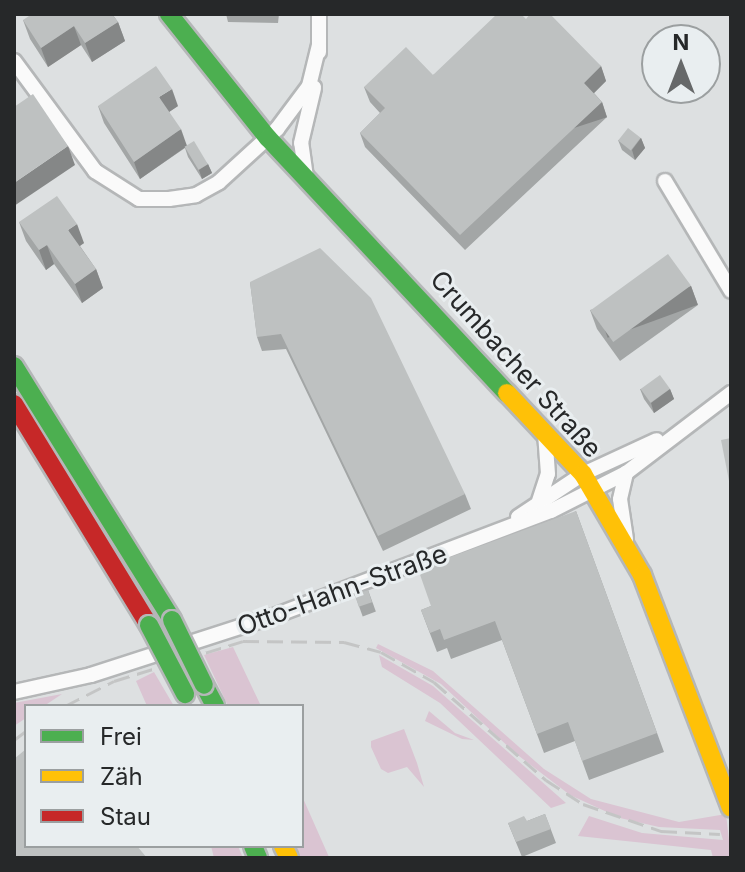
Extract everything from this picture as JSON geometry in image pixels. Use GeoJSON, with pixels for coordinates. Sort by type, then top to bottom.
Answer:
{"type":"FeatureCollection","features":[{"type":"Feature","properties":{"kind":"main road","name":"Crumbacher Straße"},"geometry":{"type":"LineString","coordinates":[[169,14],[268,138],[545,428],[583,474],[626,540],[731,808]]}},
{"type":"Feature","properties":{"kind":"main road"},"geometry":{"type":"LineString","coordinates":[[14,366],[172,620],[210,698]]}},
{"type":"Feature","properties":{"kind":"main road"},"geometry":{"type":"LineString","coordinates":[[14,404],[62,475],[149,625],[188,700]]}},
{"type":"Feature","properties":{"kind":"main road"},"geometry":{"type":"LineString","coordinates":[[259,852],[275,858]]}},
{"type":"Feature","properties":{"kind":"street"},"geometry":{"type":"LineString","coordinates":[[306,177],[301,147],[319,45],[319,14]]}},
{"type":"Feature","properties":{"kind":"street"},"geometry":{"type":"LineString","coordinates":[[14,61],[83,158],[112,185],[139,199],[184,198],[210,188],[268,138],[309,86],[319,45]]}},
{"type":"Feature","properties":{"kind":"street"},"geometry":{"type":"LineString","coordinates":[[268,138],[288,132],[306,114]]}},
{"type":"Feature","properties":{"kind":"street"},"geometry":{"type":"LineString","coordinates":[[665,181],[731,291]]}},
{"type":"Feature","properties":{"kind":"street","name":"Otto-Hahn-Straße"},"geometry":{"type":"LineString","coordinates":[[14,692],[91,675],[405,570],[509,524],[595,492],[626,473],[679,429],[731,393]]}},
{"type":"Feature","properties":{"kind":"street"},"geometry":{"type":"LineString","coordinates":[[539,501],[548,474],[545,428]]}},
{"type":"Feature","properties":{"kind":"street","name":"Otto-Hahn-Straße"},"geometry":{"type":"LineString","coordinates":[[509,524],[583,474],[679,429]]}},
{"type":"Feature","properties":{"kind":"street"},"geometry":{"type":"LineString","coordinates":[[626,473],[620,499],[626,540]]}},
{"type":"Feature","properties":{"kind":"shaded area"},"geometry":{"type":"Polygon","coordinates":[[[378,644],[433,671],[544,769],[591,799],[679,822],[726,814],[731,858],[713,858],[711,850],[578,836],[589,816],[642,833],[723,840],[720,830],[659,827],[620,818],[570,795],[515,753],[441,684],[376,648],[378,644]]]}},
{"type":"Feature","properties":{"kind":"shaded area"},"geometry":{"type":"Polygon","coordinates":[[[233,647],[260,704],[227,704],[204,655],[233,647]]]}},
{"type":"Feature","properties":{"kind":"shaded area"},"geometry":{"type":"Polygon","coordinates":[[[379,655],[433,686],[566,803],[551,808],[440,703],[382,667],[379,655]]]}},
{"type":"Feature","properties":{"kind":"shaded area"},"geometry":{"type":"Polygon","coordinates":[[[154,672],[173,704],[146,704],[136,681],[154,672]]]}},
{"type":"Feature","properties":{"kind":"shaded area"},"geometry":{"type":"Polygon","coordinates":[[[62,694],[47,704],[24,704],[24,719],[14,726],[14,703],[62,694]]]}},
{"type":"Feature","properties":{"kind":"shaded area"},"geometry":{"type":"Polygon","coordinates":[[[429,711],[455,733],[474,740],[462,739],[425,721],[429,711]]]}},
{"type":"Feature","properties":{"kind":"shaded area"},"geometry":{"type":"Polygon","coordinates":[[[404,729],[424,787],[407,767],[388,773],[381,769],[371,747],[371,741],[404,729]]]}},
{"type":"Feature","properties":{"kind":"shaded area"},"geometry":{"type":"Polygon","coordinates":[[[304,800],[330,858],[298,858],[293,848],[304,848],[304,800]]]}},
{"type":"Feature","properties":{"kind":"shaded area"},"geometry":{"type":"Polygon","coordinates":[[[212,848],[239,848],[243,858],[214,858],[212,848]]]}},
{"type":"Feature","properties":{"kind":"building"},"geometry":{"type":"Polygon","coordinates":[[[32,14],[112,14],[118,22],[85,43],[74,26],[41,48],[23,20],[32,14]]]}},
{"type":"Feature","properties":{"kind":"building"},"geometry":{"type":"Polygon","coordinates":[[[497,14],[521,14],[526,19],[530,14],[550,14],[601,66],[584,83],[602,102],[460,235],[360,133],[385,108],[364,87],[406,47],[433,75],[497,14]]]}},
{"type":"Feature","properties":{"kind":"building"},"geometry":{"type":"Polygon","coordinates":[[[156,66],[172,89],[159,97],[181,129],[134,162],[98,106],[156,66]]]}},
{"type":"Feature","properties":{"kind":"building"},"geometry":{"type":"Polygon","coordinates":[[[33,94],[68,146],[14,183],[14,107],[33,94]]]}},
{"type":"Feature","properties":{"kind":"building"},"geometry":{"type":"Polygon","coordinates":[[[628,128],[641,138],[631,150],[618,141],[628,128]]]}},
{"type":"Feature","properties":{"kind":"building"},"geometry":{"type":"Polygon","coordinates":[[[194,141],[208,164],[198,170],[185,147],[194,141]]]}},
{"type":"Feature","properties":{"kind":"building"},"geometry":{"type":"Polygon","coordinates":[[[57,196],[77,224],[68,230],[96,269],[75,284],[47,245],[39,250],[19,222],[57,196]]]}},
{"type":"Feature","properties":{"kind":"building"},"geometry":{"type":"Polygon","coordinates":[[[320,248],[371,298],[465,494],[378,536],[281,334],[257,337],[250,282],[320,248]]]}},
{"type":"Feature","properties":{"kind":"building"},"geometry":{"type":"Polygon","coordinates":[[[668,254],[691,286],[613,342],[590,310],[668,254]]]}},
{"type":"Feature","properties":{"kind":"building"},"geometry":{"type":"Polygon","coordinates":[[[660,375],[670,389],[651,403],[641,389],[660,375]]]}},
{"type":"Feature","properties":{"kind":"building"},"geometry":{"type":"Polygon","coordinates":[[[731,438],[731,491],[721,440],[731,438]]]}},
{"type":"Feature","properties":{"kind":"building"},"geometry":{"type":"Polygon","coordinates":[[[576,511],[657,733],[582,761],[568,722],[537,734],[495,621],[444,640],[440,629],[430,633],[421,610],[431,606],[418,569],[576,511]]]}},
{"type":"Feature","properties":{"kind":"building"},"geometry":{"type":"Polygon","coordinates":[[[368,590],[372,602],[359,607],[355,594],[368,590]]]}},
{"type":"Feature","properties":{"kind":"building"},"geometry":{"type":"Polygon","coordinates":[[[24,751],[24,848],[139,848],[147,858],[14,858],[14,759],[24,751]]]}},
{"type":"Feature","properties":{"kind":"building"},"geometry":{"type":"Polygon","coordinates":[[[545,814],[551,829],[516,842],[508,823],[524,816],[527,821],[545,814]]]}},
{"type":"Feature","properties":{"kind":"railway"},"geometry":{"type":"LineString","coordinates":[[69,704],[114,681],[243,641],[344,642],[381,652],[434,682],[546,780],[583,804],[661,831],[720,834]]}},
{"type":"Feature","properties":{"kind":"railway"},"geometry":{"type":"LineString","coordinates":[[14,740],[24,732]]}},
{"type":"Feature","properties":{"kind":"traffic: fast"},"geometry":{"type":"LineString","coordinates":[[169,14],[268,138],[507,393]]}},
{"type":"Feature","properties":{"kind":"traffic: fast"},"geometry":{"type":"LineString","coordinates":[[14,366],[172,620]]}},
{"type":"Feature","properties":{"kind":"traffic: fast"},"geometry":{"type":"LineString","coordinates":[[172,620],[204,685]]}},
{"type":"Feature","properties":{"kind":"traffic: fast"},"geometry":{"type":"LineString","coordinates":[[149,625],[185,694]]}},
{"type":"Feature","properties":{"kind":"traffic: fast"},"geometry":{"type":"LineString","coordinates":[[204,685],[214,704]]}},
{"type":"Feature","properties":{"kind":"traffic: fast"},"geometry":{"type":"LineString","coordinates":[[254,848],[258,858]]}},
{"type":"Feature","properties":{"kind":"traffic: slow"},"geometry":{"type":"LineString","coordinates":[[507,393],[583,474],[642,575],[731,808]]}},
{"type":"Feature","properties":{"kind":"traffic: slow"},"geometry":{"type":"LineString","coordinates":[[284,848],[289,858]]}},
{"type":"Feature","properties":{"kind":"traffic: jam"},"geometry":{"type":"LineString","coordinates":[[14,404],[149,625]]}}]}
